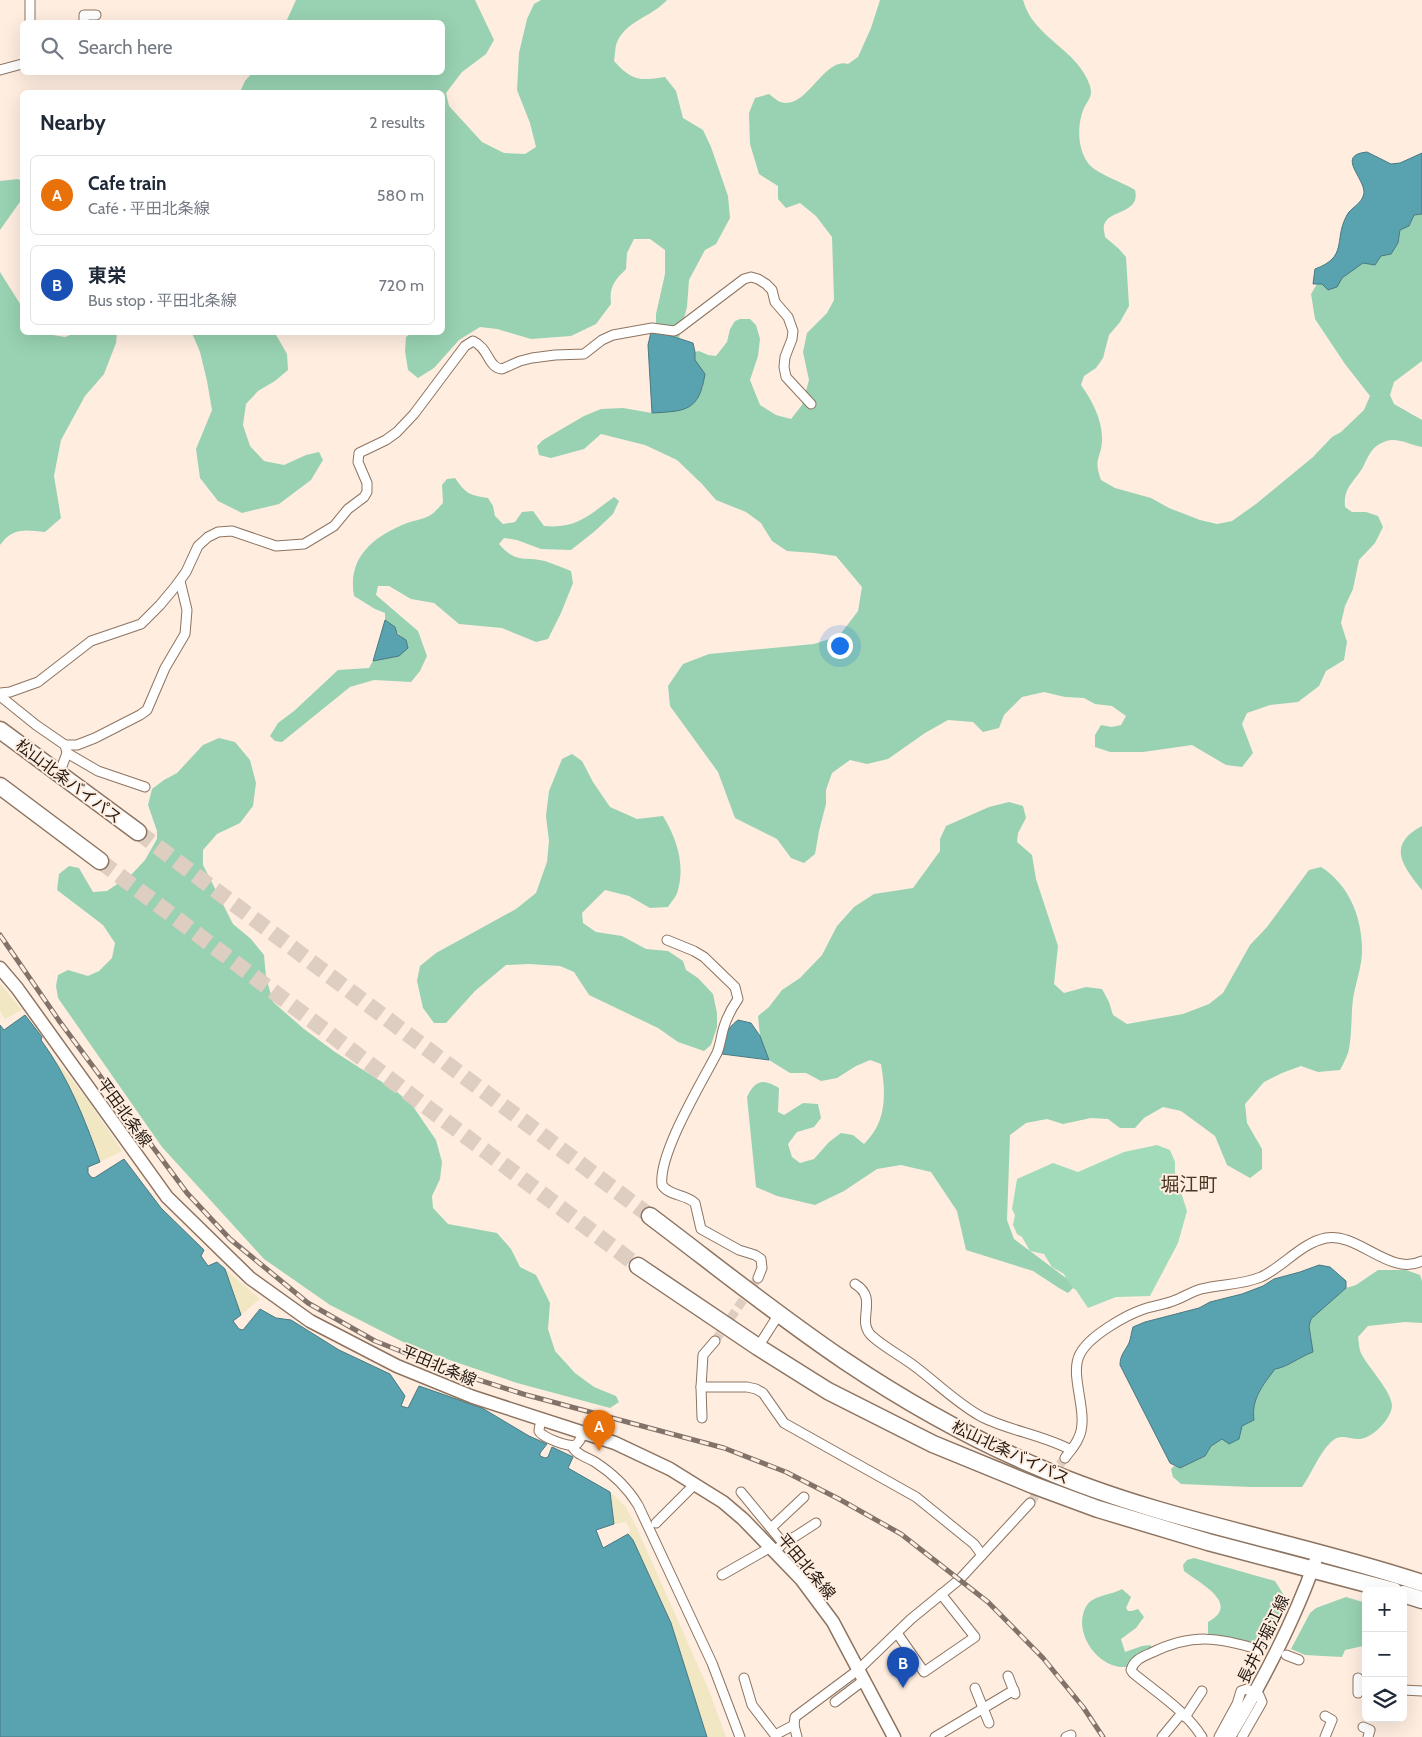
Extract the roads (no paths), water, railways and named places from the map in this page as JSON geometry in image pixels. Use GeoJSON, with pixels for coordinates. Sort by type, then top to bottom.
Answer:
{"type":"FeatureCollection","features":[{"type":"Feature","properties":{"kind":"highway","name":"松山北条バイパス"},"geometry":{"type":"LineString","coordinates":[[0,730],[138,832]]}},
{"type":"Feature","properties":{"kind":"highway"},"geometry":{"type":"LineString","coordinates":[[0,786],[100,861]]}},
{"type":"Feature","properties":{"kind":"highway","name":"松山北条バイパス"},"geometry":{"type":"LineString","coordinates":[[650,1216],[779,1314],[846,1362],[916,1406],[989,1444],[1041,1468],[1103,1492],[1422,1583]]}},
{"type":"Feature","properties":{"kind":"highway","name":"松山北条バイパス"},"geometry":{"type":"LineString","coordinates":[[638,1266],[758,1347],[828,1391],[933,1444],[1033,1486],[1098,1509],[1208,1542],[1379,1587]]}},
{"type":"Feature","properties":{"kind":"highway"},"geometry":{"type":"LineString","coordinates":[[1407,1595],[1422,1600]]}},
{"type":"Feature","properties":{"kind":"main road","name":"平田北条線"},"geometry":{"type":"LineString","coordinates":[[0,968],[23,996],[167,1197],[250,1278],[310,1322],[397,1366],[472,1398],[616,1443],[670,1469],[723,1502],[776,1547],[801,1579],[832,1622],[894,1737]]}},
{"type":"Feature","properties":{"kind":"main road","name":"長井方堀江線"},"geometry":{"type":"LineString","coordinates":[[1230,1737],[1300,1602],[1318,1553]]}},
{"type":"Feature","properties":{"kind":"street"},"geometry":{"type":"LineString","coordinates":[[30,0],[30,20]]}},
{"type":"Feature","properties":{"kind":"street"},"geometry":{"type":"LineString","coordinates":[[84,20],[84,15],[96,15]]}},
{"type":"Feature","properties":{"kind":"street"},"geometry":{"type":"LineString","coordinates":[[0,70],[20,65]]}},
{"type":"Feature","properties":{"kind":"street"},"geometry":{"type":"LineString","coordinates":[[0,694],[38,682],[91,642],[141,624],[180,581],[202,541],[218,532],[232,531],[263,542],[286,546],[304,544],[334,526],[348,509],[364,497],[367,492],[367,483],[358,462],[359,453],[386,440],[397,432],[414,414],[470,342],[474,341],[482,346],[493,366],[502,369],[532,358],[584,354],[613,334],[645,328],[674,331],[732,286],[744,278],[751,277],[758,279],[772,290],[775,302],[788,317],[793,331],[785,357],[786,377],[811,404]]}},
{"type":"Feature","properties":{"kind":"street"},"geometry":{"type":"LineString","coordinates":[[66,749],[95,738],[140,716],[147,710],[165,668],[185,634],[187,610],[180,581]]}},
{"type":"Feature","properties":{"kind":"street"},"geometry":{"type":"LineString","coordinates":[[0,694],[66,749],[98,771],[145,787]]}},
{"type":"Feature","properties":{"kind":"street"},"geometry":{"type":"LineString","coordinates":[[59,774],[66,749]]}},
{"type":"Feature","properties":{"kind":"street"},"geometry":{"type":"LineString","coordinates":[[667,940],[704,957],[735,988],[738,999],[729,1014],[717,1052],[689,1106],[670,1150],[662,1174],[662,1185],[668,1192],[687,1198],[695,1203],[701,1229],[739,1250],[761,1259],[762,1268],[758,1278]]}},
{"type":"Feature","properties":{"kind":"street"},"geometry":{"type":"LineString","coordinates":[[1065,1458],[1079,1439],[1082,1423],[1077,1361],[1085,1346],[1112,1324],[1144,1309],[1172,1302],[1199,1289],[1234,1284],[1260,1277],[1274,1270],[1308,1246],[1324,1239],[1337,1237],[1347,1240],[1394,1262],[1407,1264],[1422,1261]]}},
{"type":"Feature","properties":{"kind":"street"},"geometry":{"type":"LineString","coordinates":[[855,1284],[864,1291],[867,1297],[866,1325],[872,1336],[981,1416],[1016,1430],[1056,1442],[1071,1450]]}},
{"type":"Feature","properties":{"kind":"street"},"geometry":{"type":"LineString","coordinates":[[758,1347],[779,1314]]}},
{"type":"Feature","properties":{"kind":"street"},"geometry":{"type":"LineString","coordinates":[[702,1418],[703,1355],[715,1341]]}},
{"type":"Feature","properties":{"kind":"street"},"geometry":{"type":"LineString","coordinates":[[701,1387],[747,1387],[763,1393],[784,1423],[916,1497],[974,1544],[982,1555]]}},
{"type":"Feature","properties":{"kind":"street"},"geometry":{"type":"LineString","coordinates":[[541,1419],[539,1429],[545,1437],[572,1446],[580,1442],[583,1432]]}},
{"type":"Feature","properties":{"kind":"street"},"geometry":{"type":"LineString","coordinates":[[572,1446],[574,1451],[595,1462],[622,1483],[638,1504],[712,1663],[740,1737]]}},
{"type":"Feature","properties":{"kind":"street"},"geometry":{"type":"LineString","coordinates":[[656,1522],[695,1484]]}},
{"type":"Feature","properties":{"kind":"street"},"geometry":{"type":"LineString","coordinates":[[741,1492],[771,1528],[776,1547]]}},
{"type":"Feature","properties":{"kind":"street"},"geometry":{"type":"LineString","coordinates":[[771,1528],[804,1497]]}},
{"type":"Feature","properties":{"kind":"street"},"geometry":{"type":"LineString","coordinates":[[835,1702],[897,1633],[911,1619],[960,1579],[1030,1503]]}},
{"type":"Feature","properties":{"kind":"street"},"geometry":{"type":"LineString","coordinates":[[722,1575],[776,1547],[816,1523]]}},
{"type":"Feature","properties":{"kind":"street"},"geometry":{"type":"LineString","coordinates":[[897,1633],[924,1672],[975,1638],[941,1594]]}},
{"type":"Feature","properties":{"kind":"street"},"geometry":{"type":"LineString","coordinates":[[1202,1737],[1183,1715],[1133,1673],[1132,1666],[1137,1659],[1162,1648],[1188,1640],[1206,1638],[1236,1643],[1260,1650]]}},
{"type":"Feature","properties":{"kind":"street"},"geometry":{"type":"LineString","coordinates":[[1286,1655],[1299,1660]]}},
{"type":"Feature","properties":{"kind":"street"},"geometry":{"type":"LineString","coordinates":[[797,1737],[794,1717],[861,1675]]}},
{"type":"Feature","properties":{"kind":"street"},"geometry":{"type":"LineString","coordinates":[[935,1737],[951,1733],[983,1707],[1015,1692],[1008,1676]]}},
{"type":"Feature","properties":{"kind":"street"},"geometry":{"type":"LineString","coordinates":[[744,1678],[752,1704],[775,1735],[794,1725]]}},
{"type":"Feature","properties":{"kind":"street"},"geometry":{"type":"LineString","coordinates":[[975,1688],[989,1723]]}},
{"type":"Feature","properties":{"kind":"street"},"geometry":{"type":"LineString","coordinates":[[1219,1737],[1237,1704],[1241,1691],[1247,1689],[1255,1692],[1262,1702],[1242,1737]]}},
{"type":"Feature","properties":{"kind":"street"},"geometry":{"type":"LineString","coordinates":[[1407,1690],[1422,1691]]}},
{"type":"Feature","properties":{"kind":"street"},"geometry":{"type":"LineString","coordinates":[[1162,1737],[1202,1691]]}},
{"type":"Feature","properties":{"kind":"street"},"geometry":{"type":"LineString","coordinates":[[1324,1737],[1332,1720],[1325,1716]]}},
{"type":"Feature","properties":{"kind":"street"},"geometry":{"type":"LineString","coordinates":[[1363,1727],[1370,1730],[1368,1737]]}},
{"type":"Feature","properties":{"kind":"water"},"geometry":{"type":"Polygon","coordinates":[[[1367,152],[1391,164],[1400,163],[1422,153],[1422,214],[1414,215],[1409,226],[1400,230],[1398,243],[1391,254],[1381,256],[1375,265],[1363,263],[1342,278],[1337,287],[1328,290],[1322,284],[1313,284],[1315,269],[1332,259],[1336,253],[1346,217],[1363,197],[1363,187],[1352,162],[1353,158],[1358,154],[1367,152]]]}},
{"type":"Feature","properties":{"kind":"water"},"geometry":{"type":"Polygon","coordinates":[[[656,331],[693,343],[695,360],[705,374],[699,396],[694,403],[682,410],[652,413],[648,345],[651,332],[656,331]]]}},
{"type":"Feature","properties":{"kind":"water"},"geometry":{"type":"Polygon","coordinates":[[[385,620],[395,627],[397,634],[406,640],[408,648],[399,656],[373,661],[385,620]]]}},
{"type":"Feature","properties":{"kind":"water"},"geometry":{"type":"Polygon","coordinates":[[[25,1015],[42,1037],[41,1040],[51,1054],[75,1099],[88,1130],[100,1162],[88,1167],[88,1173],[94,1178],[124,1159],[161,1208],[204,1250],[201,1256],[208,1266],[217,1262],[225,1269],[241,1315],[233,1321],[239,1329],[243,1330],[260,1309],[276,1318],[291,1320],[339,1350],[390,1374],[405,1396],[401,1406],[408,1408],[419,1386],[482,1408],[529,1436],[547,1444],[540,1453],[540,1456],[548,1457],[552,1447],[573,1457],[568,1468],[610,1492],[614,1524],[596,1530],[603,1548],[628,1534],[633,1540],[671,1623],[707,1737],[0,1737],[0,1025],[4,1030],[25,1015]]]}},
{"type":"Feature","properties":{"kind":"water"},"geometry":{"type":"Polygon","coordinates":[[[738,1020],[751,1023],[760,1036],[769,1060],[722,1054],[728,1031],[738,1020]]]}},
{"type":"Feature","properties":{"kind":"water"},"geometry":{"type":"Polygon","coordinates":[[[1319,1265],[1330,1267],[1346,1281],[1346,1288],[1311,1319],[1309,1326],[1313,1352],[1275,1369],[1256,1399],[1254,1420],[1242,1426],[1239,1439],[1229,1444],[1222,1439],[1211,1446],[1205,1456],[1180,1468],[1170,1463],[1120,1365],[1122,1356],[1130,1341],[1133,1327],[1199,1308],[1210,1302],[1242,1294],[1263,1286],[1274,1279],[1319,1265]]]}},
{"type":"Feature","properties":{"kind":"tunnel"},"geometry":{"type":"LineString","coordinates":[[138,832],[650,1216]]}},
{"type":"Feature","properties":{"kind":"tunnel"},"geometry":{"type":"LineString","coordinates":[[100,861],[638,1266]]}},
{"type":"Feature","properties":{"kind":"tunnel"},"geometry":{"type":"LineString","coordinates":[[715,1341],[758,1278]]}},
{"type":"Feature","properties":{"kind":"tunnel"},"geometry":{"type":"LineString","coordinates":[[1051,1475],[1065,1458]]}},
{"type":"Feature","properties":{"kind":"tunnel"},"geometry":{"type":"LineString","coordinates":[[1030,1503],[1043,1486]]}},
{"type":"Feature","properties":{"kind":"railway"},"geometry":{"type":"LineString","coordinates":[[0,935],[60,1022],[187,1193],[230,1239],[308,1303],[375,1341],[454,1372],[523,1394],[724,1448],[786,1472],[839,1499],[901,1534],[988,1602],[1043,1658],[1083,1707],[1103,1737]]}},
{"type":"Feature","properties":{"kind":"place","name":"Cafe train"},"geometry":{"type":"Point","coordinates":[599,1451]}},
{"type":"Feature","properties":{"kind":"place","name":"東栄"},"geometry":{"type":"Point","coordinates":[903,1688]}},
{"type":"Feature","properties":{"kind":"district","name":"堀江町"},"geometry":{"type":"Point","coordinates":[1189,1184]}}]}
